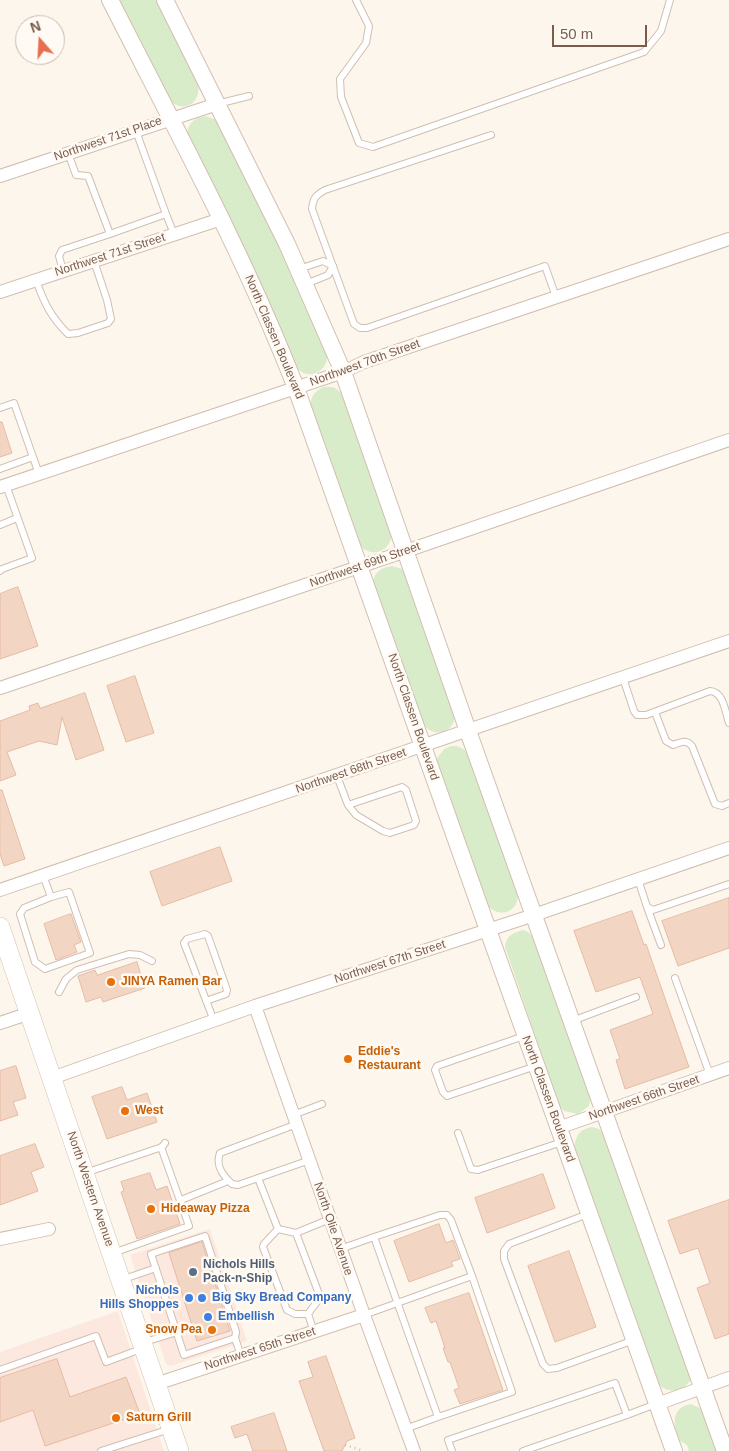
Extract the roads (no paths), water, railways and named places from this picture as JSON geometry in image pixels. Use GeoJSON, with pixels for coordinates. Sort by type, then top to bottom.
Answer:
{"type":"FeatureCollection","features":[{"type":"Feature","properties":{"kind":"main road","name":"North Western Avenue"},"geometry":{"type":"LineString","coordinates":[[0,927],[179,1451]]}},
{"type":"Feature","properties":{"kind":"street","name":"North Classen Boulevard"},"geometry":{"type":"LineString","coordinates":[[110,0],[221,219],[263,307],[296,388],[674,1451]]}},
{"type":"Feature","properties":{"kind":"street"},"geometry":{"type":"LineString","coordinates":[[165,0],[302,277],[342,372],[603,1112],[725,1451]]}},
{"type":"Feature","properties":{"kind":"street","name":"Northwest 71st Place"},"geometry":{"type":"LineString","coordinates":[[0,176],[217,104]]}},
{"type":"Feature","properties":{"kind":"street","name":"Northwest 71st Street"},"geometry":{"type":"LineString","coordinates":[[0,292],[221,219]]}},
{"type":"Feature","properties":{"kind":"street","name":"Northwest 70th Street"},"geometry":{"type":"LineString","coordinates":[[3,486],[296,388],[364,362],[729,239]]}},
{"type":"Feature","properties":{"kind":"street","name":"Northwest 69th Street"},"geometry":{"type":"LineString","coordinates":[[0,688],[729,440]]}},
{"type":"Feature","properties":{"kind":"street","name":"Northwest 68th Street"},"geometry":{"type":"LineString","coordinates":[[0,890],[729,641]]}},
{"type":"Feature","properties":{"kind":"street","name":"Northwest 67th Street"},"geometry":{"type":"LineString","coordinates":[[52,1078],[256,1006],[534,915],[729,848]]}},
{"type":"Feature","properties":{"kind":"street","name":"North Olie Avenue"},"geometry":{"type":"LineString","coordinates":[[256,1006],[340,1249],[414,1451]]}},
{"type":"Feature","properties":{"kind":"street"},"geometry":{"type":"LineString","coordinates":[[0,1023],[30,1013]]}},
{"type":"Feature","properties":{"kind":"street","name":"Northwest 66th Street"},"geometry":{"type":"LineString","coordinates":[[561,1135],[603,1112],[729,1068]]}},
{"type":"Feature","properties":{"kind":"street"},"geometry":{"type":"LineString","coordinates":[[0,1239],[49,1228]]}},
{"type":"Feature","properties":{"kind":"street","name":"Northwest 65th Street"},"geometry":{"type":"LineString","coordinates":[[156,1384],[364,1315]]}},
{"type":"Feature","properties":{"kind":"street"},"geometry":{"type":"LineString","coordinates":[[657,1404],[729,1378]]}},
{"type":"Feature","properties":{"kind":"lane"},"geometry":{"type":"LineString","coordinates":[[356,0],[370,26],[366,43],[340,79],[341,97],[359,143],[373,147],[644,52],[661,30],[670,0]]}},
{"type":"Feature","properties":{"kind":"lane"},"geometry":{"type":"LineString","coordinates":[[217,104],[250,96]]}},
{"type":"Feature","properties":{"kind":"lane"},"geometry":{"type":"LineString","coordinates":[[136,130],[174,234]]}},
{"type":"Feature","properties":{"kind":"lane"},"geometry":{"type":"LineString","coordinates":[[491,135],[325,190],[316,195],[312,201],[312,208],[354,324],[360,328],[367,328],[545,266],[556,297]]}},
{"type":"Feature","properties":{"kind":"lane"},"geometry":{"type":"LineString","coordinates":[[68,152],[76,174],[88,176],[110,234]]}},
{"type":"Feature","properties":{"kind":"lane"},"geometry":{"type":"LineString","coordinates":[[64,271],[58,256],[62,250],[166,214]]}},
{"type":"Feature","properties":{"kind":"lane"},"geometry":{"type":"LineString","coordinates":[[36,280],[44,304],[59,325],[68,334],[78,333],[108,323],[111,319],[107,300],[94,261]]}},
{"type":"Feature","properties":{"kind":"lane"},"geometry":{"type":"LineString","coordinates":[[302,277],[323,261],[333,266]]}},
{"type":"Feature","properties":{"kind":"lane"},"geometry":{"type":"LineString","coordinates":[[302,277],[328,275],[333,266]]}},
{"type":"Feature","properties":{"kind":"lane"},"geometry":{"type":"LineString","coordinates":[[0,408],[14,403],[39,474]]}},
{"type":"Feature","properties":{"kind":"lane"},"geometry":{"type":"LineString","coordinates":[[0,469],[33,457]]}},
{"type":"Feature","properties":{"kind":"lane"},"geometry":{"type":"LineString","coordinates":[[1,568],[32,558],[3,486]]}},
{"type":"Feature","properties":{"kind":"lane"},"geometry":{"type":"LineString","coordinates":[[0,525],[17,518]]}},
{"type":"Feature","properties":{"kind":"lane"},"geometry":{"type":"LineString","coordinates":[[623,678],[637,715],[646,715],[710,691],[720,696],[729,723]]}},
{"type":"Feature","properties":{"kind":"lane"},"geometry":{"type":"LineString","coordinates":[[655,712],[666,742],[673,745],[685,741],[689,742],[692,746],[713,800],[718,806],[729,803]]}},
{"type":"Feature","properties":{"kind":"lane"},"geometry":{"type":"LineString","coordinates":[[337,776],[348,805],[356,815],[383,831],[390,833],[414,825],[416,821],[406,790],[402,787],[348,805]]}},
{"type":"Feature","properties":{"kind":"lane"},"geometry":{"type":"LineString","coordinates":[[43,875],[51,897]]}},
{"type":"Feature","properties":{"kind":"lane"},"geometry":{"type":"LineString","coordinates":[[638,879],[661,945]]}},
{"type":"Feature","properties":{"kind":"lane"},"geometry":{"type":"LineString","coordinates":[[647,907],[653,910],[729,884]]}},
{"type":"Feature","properties":{"kind":"lane"},"geometry":{"type":"LineString","coordinates":[[69,892],[90,953],[46,969],[35,962],[20,914],[24,908],[51,897],[69,892]]}},
{"type":"Feature","properties":{"kind":"lane"},"geometry":{"type":"LineString","coordinates":[[206,1001],[226,994],[227,990],[208,936],[205,934],[187,939],[184,943],[206,1001],[214,1021]]}},
{"type":"Feature","properties":{"kind":"lane"},"geometry":{"type":"LineString","coordinates":[[60,992],[66,979],[77,970],[129,954],[140,955],[152,961]]}},
{"type":"Feature","properties":{"kind":"lane"},"geometry":{"type":"LineString","coordinates":[[675,978],[710,1074]]}},
{"type":"Feature","properties":{"kind":"lane"},"geometry":{"type":"LineString","coordinates":[[571,1021],[636,998]]}},
{"type":"Feature","properties":{"kind":"lane"},"geometry":{"type":"LineString","coordinates":[[525,1036],[437,1066],[435,1070],[442,1092],[447,1096],[536,1066]]}},
{"type":"Feature","properties":{"kind":"lane"},"geometry":{"type":"LineString","coordinates":[[310,1160],[238,1185],[228,1181],[219,1168],[218,1159],[220,1153],[295,1120],[322,1104]]}},
{"type":"Feature","properties":{"kind":"lane"},"geometry":{"type":"LineString","coordinates":[[458,1133],[471,1169],[478,1170],[561,1135]]}},
{"type":"Feature","properties":{"kind":"lane"},"geometry":{"type":"LineString","coordinates":[[84,1174],[163,1145],[189,1226],[112,1254]]}},
{"type":"Feature","properties":{"kind":"lane"},"geometry":{"type":"LineString","coordinates":[[258,1178],[278,1229]]}},
{"type":"Feature","properties":{"kind":"lane"},"geometry":{"type":"LineString","coordinates":[[180,1200],[228,1181]]}},
{"type":"Feature","properties":{"kind":"lane"},"geometry":{"type":"LineString","coordinates":[[589,1214],[509,1244],[504,1251],[504,1259],[543,1364],[548,1369],[634,1340]]}},
{"type":"Feature","properties":{"kind":"lane"},"geometry":{"type":"LineString","coordinates":[[340,1249],[440,1215],[447,1215],[452,1220],[512,1392],[406,1429]]}},
{"type":"Feature","properties":{"kind":"lane"},"geometry":{"type":"LineString","coordinates":[[278,1229],[296,1233],[330,1219]]}},
{"type":"Feature","properties":{"kind":"lane"},"geometry":{"type":"LineString","coordinates":[[278,1229],[263,1247],[287,1310],[294,1314],[308,1314]]}},
{"type":"Feature","properties":{"kind":"lane"},"geometry":{"type":"LineString","coordinates":[[296,1233],[319,1294],[319,1299],[308,1314]]}},
{"type":"Feature","properties":{"kind":"lane"},"geometry":{"type":"LineString","coordinates":[[235,1338],[184,1355],[151,1254],[205,1236],[236,1332],[235,1338],[241,1356]]}},
{"type":"Feature","properties":{"kind":"lane"},"geometry":{"type":"LineString","coordinates":[[374,1237],[438,1417]]}},
{"type":"Feature","properties":{"kind":"lane"},"geometry":{"type":"LineString","coordinates":[[121,1280],[156,1268]]}},
{"type":"Feature","properties":{"kind":"lane"},"geometry":{"type":"LineString","coordinates":[[364,1315],[472,1276]]}},
{"type":"Feature","properties":{"kind":"lane"},"geometry":{"type":"LineString","coordinates":[[308,1314],[314,1332]]}},
{"type":"Feature","properties":{"kind":"lane"},"geometry":{"type":"LineString","coordinates":[[0,1370],[96,1336],[106,1362],[177,1332]]}},
{"type":"Feature","properties":{"kind":"lane"},"geometry":{"type":"LineString","coordinates":[[452,1451],[448,1440],[615,1383],[627,1415]]}},
{"type":"Feature","properties":{"kind":"lane"},"geometry":{"type":"LineString","coordinates":[[523,1451],[532,1450],[657,1404]]}},
{"type":"Feature","properties":{"kind":"lane"},"geometry":{"type":"LineString","coordinates":[[101,1451],[172,1429]]}},
{"type":"Feature","properties":{"kind":"place","name":"JINYA Ramen Bar"},"geometry":{"type":"Point","coordinates":[111,982]}},
{"type":"Feature","properties":{"kind":"place","name":"Eddie's Restaurant"},"geometry":{"type":"Point","coordinates":[348,1059]}},
{"type":"Feature","properties":{"kind":"place","name":"West"},"geometry":{"type":"Point","coordinates":[125,1111]}},
{"type":"Feature","properties":{"kind":"place","name":"Hideaway Pizza"},"geometry":{"type":"Point","coordinates":[151,1209]}},
{"type":"Feature","properties":{"kind":"place","name":"Nichols Hills Pack-n-Ship"},"geometry":{"type":"Point","coordinates":[193,1272]}},
{"type":"Feature","properties":{"kind":"place","name":"Nichols Hills Shoppes"},"geometry":{"type":"Point","coordinates":[189,1298]}},
{"type":"Feature","properties":{"kind":"place","name":"Big Sky Bread Company"},"geometry":{"type":"Point","coordinates":[202,1298]}},
{"type":"Feature","properties":{"kind":"place","name":"Embellish"},"geometry":{"type":"Point","coordinates":[208,1317]}},
{"type":"Feature","properties":{"kind":"place","name":"Snow Pea"},"geometry":{"type":"Point","coordinates":[212,1330]}},
{"type":"Feature","properties":{"kind":"place","name":"Saturn Grill"},"geometry":{"type":"Point","coordinates":[116,1418]}}]}
